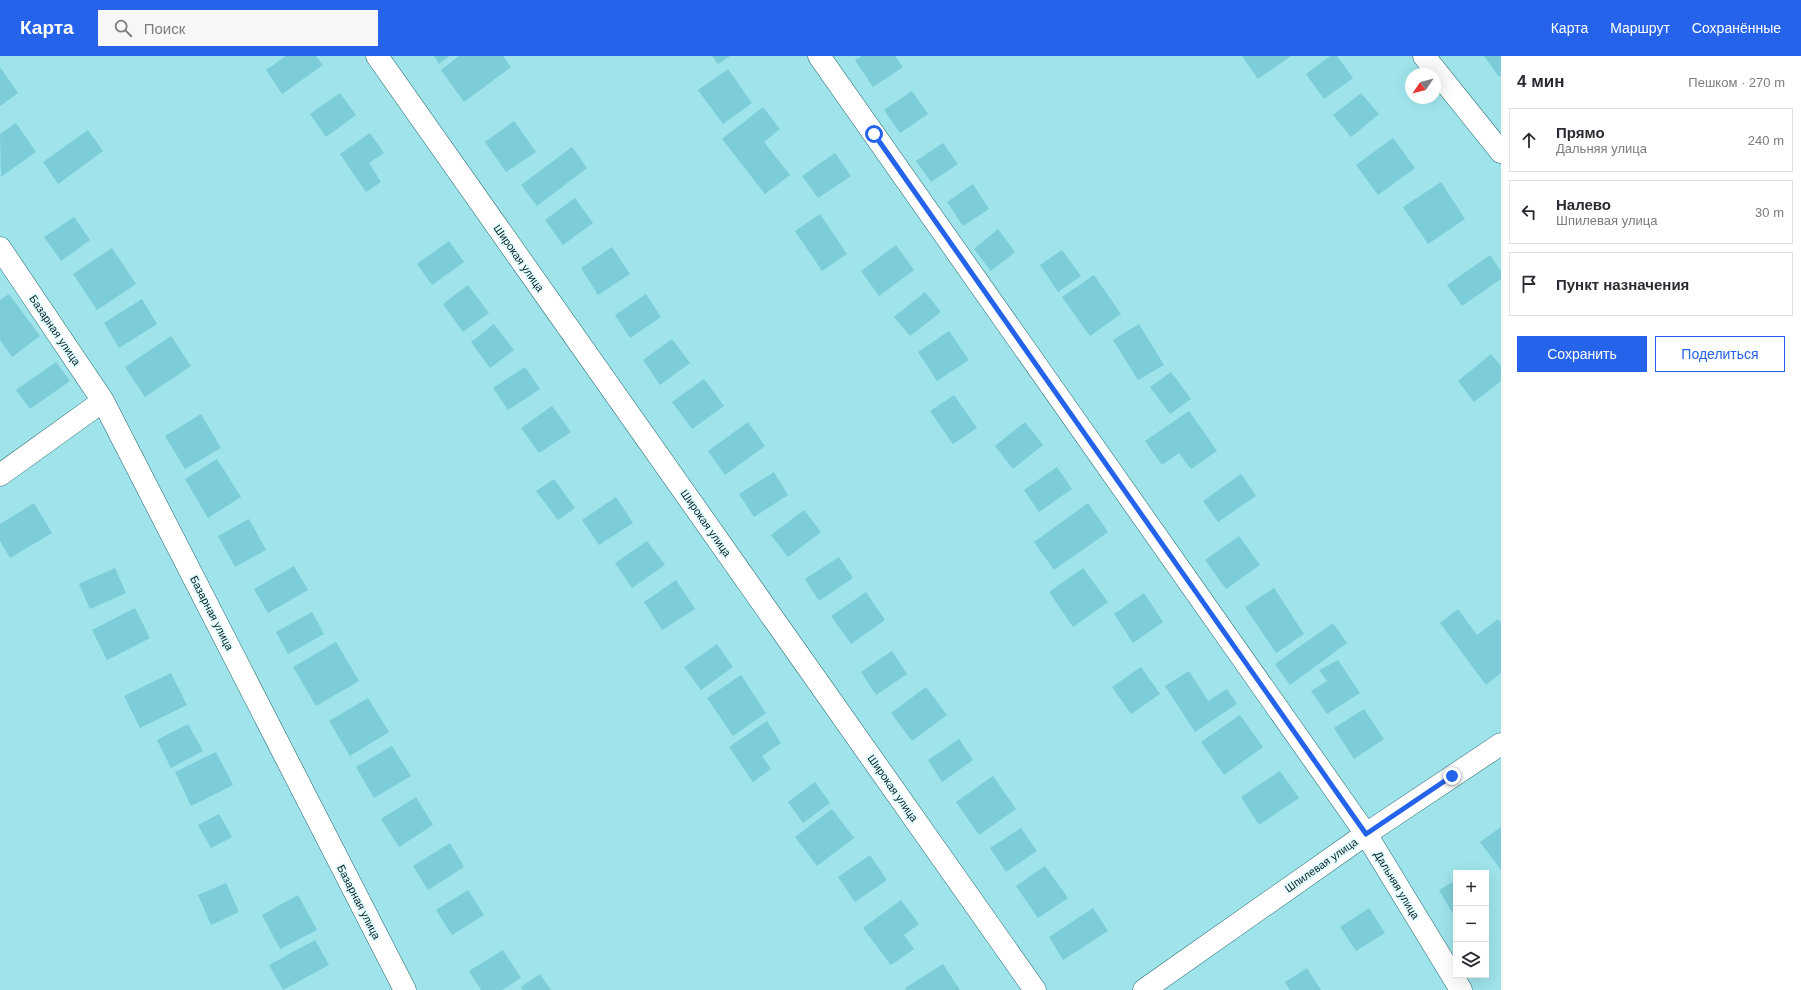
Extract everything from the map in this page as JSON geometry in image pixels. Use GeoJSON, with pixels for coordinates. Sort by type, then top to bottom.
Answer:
{"type":"FeatureCollection","features":[{"type":"Feature","properties":{"kind":"street","name":"Широкая улица"},"geometry":{"type":"LineString","coordinates":[[377,56],[1035,990]]}},
{"type":"Feature","properties":{"kind":"street","name":"Дальняя улица"},"geometry":{"type":"LineString","coordinates":[[819,56],[1366,834],[1461,990]]}},
{"type":"Feature","properties":{"kind":"street"},"geometry":{"type":"LineString","coordinates":[[1424,56],[1501,152]]}},
{"type":"Feature","properties":{"kind":"street","name":"Базарная улица"},"geometry":{"type":"LineString","coordinates":[[0,248],[103,401],[405,990]]}},
{"type":"Feature","properties":{"kind":"street"},"geometry":{"type":"LineString","coordinates":[[0,475],[103,401]]}},
{"type":"Feature","properties":{"kind":"street","name":"Шпилевая улица"},"geometry":{"type":"LineString","coordinates":[[1144,990],[1366,834],[1501,744]]}},
{"type":"Feature","properties":{"kind":"building"},"geometry":{"type":"Polygon","coordinates":[[[286,56],[316,56],[323,65],[282,94],[266,70],[286,56]]]}},
{"type":"Feature","properties":{"kind":"building"},"geometry":{"type":"Polygon","coordinates":[[[434,56],[449,56],[439,64],[434,56]]]}},
{"type":"Feature","properties":{"kind":"building"},"geometry":{"type":"Polygon","coordinates":[[[459,56],[503,56],[511,67],[464,102],[441,70],[459,56]]]}},
{"type":"Feature","properties":{"kind":"building"},"geometry":{"type":"Polygon","coordinates":[[[712,56],[730,56],[718,64],[712,56]]]}},
{"type":"Feature","properties":{"kind":"building"},"geometry":{"type":"Polygon","coordinates":[[[862,56],[895,56],[903,67],[873,87],[855,60],[862,56]]]}},
{"type":"Feature","properties":{"kind":"building"},"geometry":{"type":"Polygon","coordinates":[[[1242,56],[1291,56],[1258,79],[1242,56]]]}},
{"type":"Feature","properties":{"kind":"building"},"geometry":{"type":"Polygon","coordinates":[[[1330,56],[1337,56],[1353,78],[1324,99],[1306,74],[1330,56]]]}},
{"type":"Feature","properties":{"kind":"building"},"geometry":{"type":"Polygon","coordinates":[[[1484,56],[1501,56],[1501,76],[1499,77],[1484,56]]]}},
{"type":"Feature","properties":{"kind":"building"},"geometry":{"type":"Polygon","coordinates":[[[0,67],[18,93],[0,106],[0,67]]]}},
{"type":"Feature","properties":{"kind":"building"},"geometry":{"type":"Polygon","coordinates":[[[728,69],[752,103],[723,124],[698,90],[728,69]]]}},
{"type":"Feature","properties":{"kind":"building"},"geometry":{"type":"Polygon","coordinates":[[[912,91],[928,114],[900,133],[884,110],[912,91]]]}},
{"type":"Feature","properties":{"kind":"building"},"geometry":{"type":"Polygon","coordinates":[[[340,93],[356,115],[326,137],[310,114],[340,93]]]}},
{"type":"Feature","properties":{"kind":"building"},"geometry":{"type":"Polygon","coordinates":[[[1361,93],[1379,114],[1351,137],[1333,115],[1361,93]]]}},
{"type":"Feature","properties":{"kind":"building"},"geometry":{"type":"Polygon","coordinates":[[[763,107],[780,129],[764,142],[790,175],[765,194],[722,139],[763,107]]]}},
{"type":"Feature","properties":{"kind":"building"},"geometry":{"type":"Polygon","coordinates":[[[514,121],[536,152],[506,172],[485,142],[514,121]]]}},
{"type":"Feature","properties":{"kind":"building"},"geometry":{"type":"Polygon","coordinates":[[[16,123],[36,152],[1,177],[0,134],[16,123]]]}},
{"type":"Feature","properties":{"kind":"building"},"geometry":{"type":"Polygon","coordinates":[[[88,130],[103,151],[58,184],[43,162],[88,130]]]}},
{"type":"Feature","properties":{"kind":"building"},"geometry":{"type":"Polygon","coordinates":[[[370,133],[384,153],[369,163],[381,182],[366,192],[340,154],[370,133]]]}},
{"type":"Feature","properties":{"kind":"building"},"geometry":{"type":"Polygon","coordinates":[[[1393,138],[1415,168],[1378,195],[1356,165],[1393,138]]]}},
{"type":"Feature","properties":{"kind":"building"},"geometry":{"type":"Polygon","coordinates":[[[943,143],[958,164],[931,182],[916,161],[943,143]]]}},
{"type":"Feature","properties":{"kind":"building"},"geometry":{"type":"Polygon","coordinates":[[[572,147],[587,168],[537,206],[521,185],[572,147]]]}},
{"type":"Feature","properties":{"kind":"building"},"geometry":{"type":"Polygon","coordinates":[[[835,153],[851,176],[818,198],[802,176],[835,153]]]}},
{"type":"Feature","properties":{"kind":"building"},"geometry":{"type":"Polygon","coordinates":[[[1441,182],[1465,219],[1428,244],[1403,207],[1441,182]]]}},
{"type":"Feature","properties":{"kind":"building"},"geometry":{"type":"Polygon","coordinates":[[[973,184],[989,209],[963,226],[947,202],[973,184]]]}},
{"type":"Feature","properties":{"kind":"building"},"geometry":{"type":"Polygon","coordinates":[[[575,198],[593,223],[563,245],[545,220],[575,198]]]}},
{"type":"Feature","properties":{"kind":"building"},"geometry":{"type":"Polygon","coordinates":[[[820,214],[847,254],[822,271],[795,231],[820,214]]]}},
{"type":"Feature","properties":{"kind":"building"},"geometry":{"type":"Polygon","coordinates":[[[74,217],[90,240],[61,261],[44,237],[74,217]]]}},
{"type":"Feature","properties":{"kind":"building"},"geometry":{"type":"Polygon","coordinates":[[[998,229],[1015,252],[991,271],[974,249],[998,229]]]}},
{"type":"Feature","properties":{"kind":"building"},"geometry":{"type":"Polygon","coordinates":[[[449,241],[464,262],[432,285],[417,264],[449,241]]]}},
{"type":"Feature","properties":{"kind":"building"},"geometry":{"type":"Polygon","coordinates":[[[896,245],[914,270],[879,296],[861,271],[896,245]]]}},
{"type":"Feature","properties":{"kind":"building"},"geometry":{"type":"Polygon","coordinates":[[[612,247],[630,274],[598,295],[581,268],[612,247]]]}},
{"type":"Feature","properties":{"kind":"building"},"geometry":{"type":"Polygon","coordinates":[[[112,248],[136,284],[97,310],[73,274],[112,248]]]}},
{"type":"Feature","properties":{"kind":"building"},"geometry":{"type":"Polygon","coordinates":[[[1062,250],[1081,276],[1058,292],[1040,265],[1062,250]]]}},
{"type":"Feature","properties":{"kind":"building"},"geometry":{"type":"Polygon","coordinates":[[[1490,255],[1501,271],[1501,279],[1462,306],[1447,285],[1490,255]]]}},
{"type":"Feature","properties":{"kind":"building"},"geometry":{"type":"Polygon","coordinates":[[[1094,275],[1121,314],[1090,336],[1062,297],[1094,275]]]}},
{"type":"Feature","properties":{"kind":"building"},"geometry":{"type":"Polygon","coordinates":[[[468,285],[489,313],[463,332],[443,304],[468,285]]]}},
{"type":"Feature","properties":{"kind":"building"},"geometry":{"type":"Polygon","coordinates":[[[925,292],[941,312],[910,336],[894,317],[925,292]]]}},
{"type":"Feature","properties":{"kind":"building"},"geometry":{"type":"Polygon","coordinates":[[[9,294],[40,336],[12,357],[0,340],[0,300],[9,294]]]}},
{"type":"Feature","properties":{"kind":"building"},"geometry":{"type":"Polygon","coordinates":[[[646,294],[661,317],[630,338],[615,315],[646,294]]]}},
{"type":"Feature","properties":{"kind":"building"},"geometry":{"type":"Polygon","coordinates":[[[142,299],[157,324],[119,348],[104,323],[142,299]]]}},
{"type":"Feature","properties":{"kind":"building"},"geometry":{"type":"Polygon","coordinates":[[[494,324],[514,350],[490,368],[471,342],[494,324]]]}},
{"type":"Feature","properties":{"kind":"building"},"geometry":{"type":"Polygon","coordinates":[[[1139,324],[1164,365],[1138,380],[1113,340],[1139,324]]]}},
{"type":"Feature","properties":{"kind":"building"},"geometry":{"type":"Polygon","coordinates":[[[949,331],[969,360],[937,381],[918,352],[949,331]]]}},
{"type":"Feature","properties":{"kind":"building"},"geometry":{"type":"Polygon","coordinates":[[[171,336],[191,366],[145,397],[125,367],[171,336]]]}},
{"type":"Feature","properties":{"kind":"building"},"geometry":{"type":"Polygon","coordinates":[[[672,339],[690,363],[660,385],[643,360],[672,339]]]}},
{"type":"Feature","properties":{"kind":"building"},"geometry":{"type":"Polygon","coordinates":[[[1491,354],[1501,366],[1501,381],[1474,402],[1458,381],[1491,354]]]}},
{"type":"Feature","properties":{"kind":"building"},"geometry":{"type":"Polygon","coordinates":[[[56,362],[70,381],[30,409],[16,390],[56,362]]]}},
{"type":"Feature","properties":{"kind":"building"},"geometry":{"type":"Polygon","coordinates":[[[525,367],[540,389],[508,410],[493,388],[525,367]]]}},
{"type":"Feature","properties":{"kind":"building"},"geometry":{"type":"Polygon","coordinates":[[[1171,372],[1191,399],[1170,414],[1150,387],[1171,372]]]}},
{"type":"Feature","properties":{"kind":"building"},"geometry":{"type":"Polygon","coordinates":[[[704,379],[724,406],[692,429],[672,402],[704,379]]]}},
{"type":"Feature","properties":{"kind":"building"},"geometry":{"type":"Polygon","coordinates":[[[954,395],[977,428],[953,444],[930,411],[954,395]]]}},
{"type":"Feature","properties":{"kind":"building"},"geometry":{"type":"Polygon","coordinates":[[[552,406],[571,432],[539,453],[521,428],[552,406]]]}},
{"type":"Feature","properties":{"kind":"building"},"geometry":{"type":"Polygon","coordinates":[[[1189,411],[1217,451],[1191,469],[1179,453],[1162,465],[1145,441],[1189,411]]]}},
{"type":"Feature","properties":{"kind":"building"},"geometry":{"type":"Polygon","coordinates":[[[201,414],[221,448],[185,469],[165,436],[201,414]]]}},
{"type":"Feature","properties":{"kind":"building"},"geometry":{"type":"Polygon","coordinates":[[[748,422],[765,446],[725,475],[708,451],[748,422]]]}},
{"type":"Feature","properties":{"kind":"building"},"geometry":{"type":"Polygon","coordinates":[[[1025,422],[1043,445],[1013,469],[995,446],[1025,422]]]}},
{"type":"Feature","properties":{"kind":"building"},"geometry":{"type":"Polygon","coordinates":[[[217,459],[241,497],[208,518],[185,479],[217,459]]]}},
{"type":"Feature","properties":{"kind":"building"},"geometry":{"type":"Polygon","coordinates":[[[1057,467],[1072,489],[1039,512],[1024,490],[1057,467]]]}},
{"type":"Feature","properties":{"kind":"building"},"geometry":{"type":"Polygon","coordinates":[[[774,472],[788,495],[754,517],[739,494],[774,472]]]}},
{"type":"Feature","properties":{"kind":"building"},"geometry":{"type":"Polygon","coordinates":[[[1241,474],[1256,496],[1218,522],[1203,501],[1241,474]]]}},
{"type":"Feature","properties":{"kind":"building"},"geometry":{"type":"Polygon","coordinates":[[[554,479],[575,508],[558,520],[536,491],[554,479]]]}},
{"type":"Feature","properties":{"kind":"building"},"geometry":{"type":"Polygon","coordinates":[[[616,497],[633,523],[599,545],[582,520],[616,497]]]}},
{"type":"Feature","properties":{"kind":"building"},"geometry":{"type":"Polygon","coordinates":[[[34,503],[52,533],[10,558],[0,541],[0,524],[34,503]]]}},
{"type":"Feature","properties":{"kind":"building"},"geometry":{"type":"Polygon","coordinates":[[[1088,503],[1108,532],[1054,570],[1034,542],[1088,503]]]}},
{"type":"Feature","properties":{"kind":"building"},"geometry":{"type":"Polygon","coordinates":[[[804,510],[821,532],[788,557],[771,535],[804,510]]]}},
{"type":"Feature","properties":{"kind":"building"},"geometry":{"type":"Polygon","coordinates":[[[249,519],[266,550],[235,567],[218,536],[249,519]]]}},
{"type":"Feature","properties":{"kind":"building"},"geometry":{"type":"Polygon","coordinates":[[[1239,536],[1260,565],[1226,589],[1205,560],[1239,536]]]}},
{"type":"Feature","properties":{"kind":"building"},"geometry":{"type":"Polygon","coordinates":[[[647,541],[665,565],[632,588],[615,563],[647,541]]]}},
{"type":"Feature","properties":{"kind":"building"},"geometry":{"type":"Polygon","coordinates":[[[839,557],[853,578],[819,601],[805,579],[839,557]]]}},
{"type":"Feature","properties":{"kind":"building"},"geometry":{"type":"Polygon","coordinates":[[[294,566],[308,590],[268,613],[254,589],[294,566]]]}},
{"type":"Feature","properties":{"kind":"building"},"geometry":{"type":"Polygon","coordinates":[[[115,568],[126,593],[90,609],[79,584],[115,568]]]}},
{"type":"Feature","properties":{"kind":"building"},"geometry":{"type":"Polygon","coordinates":[[[1083,568],[1108,602],[1073,627],[1049,592],[1083,568]]]}},
{"type":"Feature","properties":{"kind":"building"},"geometry":{"type":"Polygon","coordinates":[[[676,580],[695,609],[662,630],[644,602],[676,580]]]}},
{"type":"Feature","properties":{"kind":"building"},"geometry":{"type":"Polygon","coordinates":[[[1274,588],[1304,634],[1276,653],[1245,607],[1274,588]]]}},
{"type":"Feature","properties":{"kind":"building"},"geometry":{"type":"Polygon","coordinates":[[[866,592],[885,620],[851,644],[831,616],[866,592]]]}},
{"type":"Feature","properties":{"kind":"building"},"geometry":{"type":"Polygon","coordinates":[[[1144,593],[1163,622],[1133,643],[1114,614],[1144,593]]]}},
{"type":"Feature","properties":{"kind":"building"},"geometry":{"type":"Polygon","coordinates":[[[135,608],[150,638],[107,660],[92,630],[135,608]]]}},
{"type":"Feature","properties":{"kind":"building"},"geometry":{"type":"Polygon","coordinates":[[[1458,609],[1477,635],[1498,619],[1501,623],[1501,673],[1486,685],[1440,623],[1458,609]]]}},
{"type":"Feature","properties":{"kind":"building"},"geometry":{"type":"Polygon","coordinates":[[[312,612],[324,634],[288,654],[276,632],[312,612]]]}},
{"type":"Feature","properties":{"kind":"building"},"geometry":{"type":"Polygon","coordinates":[[[1333,623],[1347,643],[1290,685],[1275,664],[1333,623]]]}},
{"type":"Feature","properties":{"kind":"building"},"geometry":{"type":"Polygon","coordinates":[[[336,642],[359,681],[316,706],[293,667],[336,642]]]}},
{"type":"Feature","properties":{"kind":"building"},"geometry":{"type":"Polygon","coordinates":[[[717,644],[733,667],[701,690],[684,667],[717,644]]]}},
{"type":"Feature","properties":{"kind":"building"},"geometry":{"type":"Polygon","coordinates":[[[892,651],[907,674],[876,695],[861,672],[892,651]]]}},
{"type":"Feature","properties":{"kind":"building"},"geometry":{"type":"Polygon","coordinates":[[[1338,660],[1360,693],[1327,714],[1311,691],[1327,681],[1319,670],[1338,660]]]}},
{"type":"Feature","properties":{"kind":"building"},"geometry":{"type":"Polygon","coordinates":[[[1141,667],[1160,694],[1131,714],[1112,687],[1141,667]]]}},
{"type":"Feature","properties":{"kind":"building"},"geometry":{"type":"Polygon","coordinates":[[[1189,671],[1208,701],[1227,689],[1237,704],[1195,732],[1165,686],[1189,671]]]}},
{"type":"Feature","properties":{"kind":"building"},"geometry":{"type":"Polygon","coordinates":[[[171,673],[187,705],[140,728],[124,696],[171,673]]]}},
{"type":"Feature","properties":{"kind":"building"},"geometry":{"type":"Polygon","coordinates":[[[741,675],[766,713],[733,736],[707,698],[741,675]]]}},
{"type":"Feature","properties":{"kind":"building"},"geometry":{"type":"Polygon","coordinates":[[[926,687],[947,715],[912,741],[891,713],[926,687]]]}},
{"type":"Feature","properties":{"kind":"building"},"geometry":{"type":"Polygon","coordinates":[[[368,698],[389,732],[350,756],[329,721],[368,698]]]}},
{"type":"Feature","properties":{"kind":"building"},"geometry":{"type":"Polygon","coordinates":[[[1364,709],[1384,739],[1354,759],[1334,728],[1364,709]]]}},
{"type":"Feature","properties":{"kind":"building"},"geometry":{"type":"Polygon","coordinates":[[[1240,715],[1263,747],[1224,775],[1201,742],[1240,715]]]}},
{"type":"Feature","properties":{"kind":"building"},"geometry":{"type":"Polygon","coordinates":[[[767,721],[781,743],[762,756],[771,769],[753,782],[729,747],[767,721]]]}},
{"type":"Feature","properties":{"kind":"building"},"geometry":{"type":"Polygon","coordinates":[[[188,724],[203,751],[171,768],[157,740],[188,724]]]}},
{"type":"Feature","properties":{"kind":"building"},"geometry":{"type":"Polygon","coordinates":[[[959,739],[973,760],[942,782],[928,760],[959,739]]]}},
{"type":"Feature","properties":{"kind":"building"},"geometry":{"type":"Polygon","coordinates":[[[392,746],[411,776],[374,798],[356,767],[392,746]]]}},
{"type":"Feature","properties":{"kind":"building"},"geometry":{"type":"Polygon","coordinates":[[[216,752],[233,785],[191,806],[175,772],[216,752]]]}},
{"type":"Feature","properties":{"kind":"building"},"geometry":{"type":"Polygon","coordinates":[[[1280,771],[1299,798],[1259,825],[1241,797],[1280,771]]]}},
{"type":"Feature","properties":{"kind":"building"},"geometry":{"type":"Polygon","coordinates":[[[993,776],[1016,809],[979,835],[956,802],[993,776]]]}},
{"type":"Feature","properties":{"kind":"building"},"geometry":{"type":"Polygon","coordinates":[[[815,782],[830,803],[803,823],[788,802],[815,782]]]}},
{"type":"Feature","properties":{"kind":"building"},"geometry":{"type":"Polygon","coordinates":[[[416,797],[433,825],[399,847],[381,819],[416,797]]]}},
{"type":"Feature","properties":{"kind":"building"},"geometry":{"type":"Polygon","coordinates":[[[832,809],[854,838],[817,866],[795,837],[832,809]]]}},
{"type":"Feature","properties":{"kind":"building"},"geometry":{"type":"Polygon","coordinates":[[[219,814],[232,837],[211,848],[198,825],[219,814]]]}},
{"type":"Feature","properties":{"kind":"building"},"geometry":{"type":"Polygon","coordinates":[[[1501,827],[1501,870],[1480,842],[1501,827]]]}},
{"type":"Feature","properties":{"kind":"building"},"geometry":{"type":"Polygon","coordinates":[[[1021,828],[1037,851],[1006,872],[990,848],[1021,828]]]}},
{"type":"Feature","properties":{"kind":"building"},"geometry":{"type":"Polygon","coordinates":[[[450,843],[464,867],[428,890],[413,866],[450,843]]]}},
{"type":"Feature","properties":{"kind":"building"},"geometry":{"type":"Polygon","coordinates":[[[870,855],[887,880],[855,902],[838,877],[870,855]]]}},
{"type":"Feature","properties":{"kind":"building"},"geometry":{"type":"Polygon","coordinates":[[[1045,866],[1068,898],[1038,918],[1016,886],[1045,866]]]}},
{"type":"Feature","properties":{"kind":"building"},"geometry":{"type":"Polygon","coordinates":[[[1453,882],[1453,914],[1439,890],[1453,882]]]}},
{"type":"Feature","properties":{"kind":"building"},"geometry":{"type":"Polygon","coordinates":[[[226,883],[239,912],[211,925],[198,895],[226,883]]]}},
{"type":"Feature","properties":{"kind":"building"},"geometry":{"type":"Polygon","coordinates":[[[468,890],[484,915],[452,935],[436,910],[468,890]]]}},
{"type":"Feature","properties":{"kind":"building"},"geometry":{"type":"Polygon","coordinates":[[[298,895],[317,930],[280,949],[262,915],[298,895]]]}},
{"type":"Feature","properties":{"kind":"building"},"geometry":{"type":"Polygon","coordinates":[[[901,900],[919,924],[904,935],[914,949],[891,965],[863,928],[901,900]]]}},
{"type":"Feature","properties":{"kind":"building"},"geometry":{"type":"Polygon","coordinates":[[[1093,908],[1108,931],[1063,960],[1049,937],[1093,908]]]}},
{"type":"Feature","properties":{"kind":"building"},"geometry":{"type":"Polygon","coordinates":[[[1369,908],[1385,933],[1356,951],[1340,927],[1369,908]]]}},
{"type":"Feature","properties":{"kind":"building"},"geometry":{"type":"Polygon","coordinates":[[[315,940],[329,965],[283,990],[269,965],[315,940]]]}},
{"type":"Feature","properties":{"kind":"building"},"geometry":{"type":"Polygon","coordinates":[[[503,950],[521,978],[502,990],[481,990],[469,971],[503,950]]]}},
{"type":"Feature","properties":{"kind":"building"},"geometry":{"type":"Polygon","coordinates":[[[943,964],[960,990],[906,990],[905,988],[943,964]]]}},
{"type":"Feature","properties":{"kind":"building"},"geometry":{"type":"Polygon","coordinates":[[[1307,968],[1321,990],[1290,990],[1285,982],[1307,968]]]}},
{"type":"Feature","properties":{"kind":"building"},"geometry":{"type":"Polygon","coordinates":[[[540,974],[551,990],[523,990],[521,987],[540,974]]]}},
{"type":"Feature","properties":{"kind":"route"},"geometry":{"type":"LineString","coordinates":[[874,134],[1366,834],[1452,776]]}}]}
